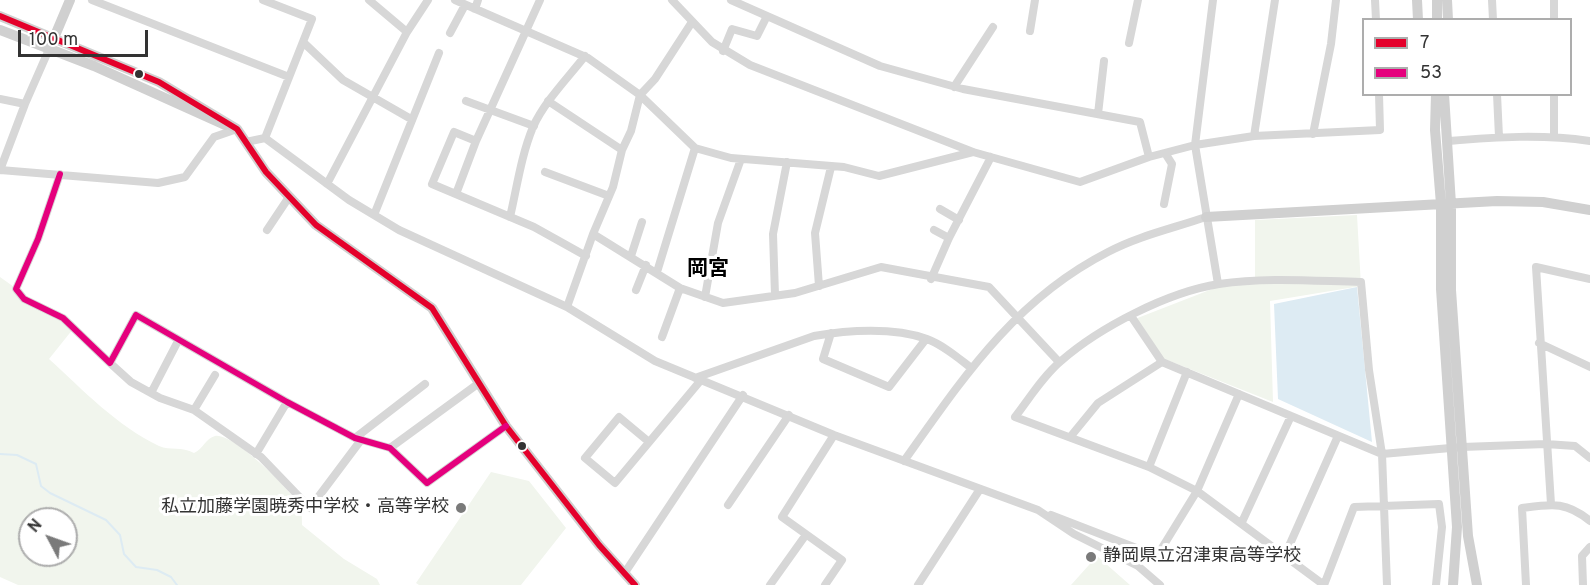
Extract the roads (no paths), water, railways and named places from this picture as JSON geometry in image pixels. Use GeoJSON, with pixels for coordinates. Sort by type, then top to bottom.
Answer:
{"type":"FeatureCollection","features":[{"type":"Feature","properties":{"kind":"street"},"geometry":{"type":"LineString","coordinates":[[70,0],[25,104],[0,170],[158,183],[185,177],[214,137],[237,129]]}},
{"type":"Feature","properties":{"kind":"street"},"geometry":{"type":"LineString","coordinates":[[92,0],[289,77]]}},
{"type":"Feature","properties":{"kind":"street"},"geometry":{"type":"LineString","coordinates":[[263,0],[312,20],[265,138]]}},
{"type":"Feature","properties":{"kind":"street"},"geometry":{"type":"LineString","coordinates":[[369,0],[407,32]]}},
{"type":"Feature","properties":{"kind":"street"},"geometry":{"type":"LineString","coordinates":[[327,184],[407,32],[428,0]]}},
{"type":"Feature","properties":{"kind":"street"},"geometry":{"type":"LineString","coordinates":[[455,0],[585,56],[640,95],[695,148],[741,159],[844,167],[879,176],[973,152]]}},
{"type":"Feature","properties":{"kind":"street"},"geometry":{"type":"LineString","coordinates":[[475,9],[478,0]]}},
{"type":"Feature","properties":{"kind":"street"},"geometry":{"type":"LineString","coordinates":[[456,194],[476,141],[540,0]]}},
{"type":"Feature","properties":{"kind":"street"},"geometry":{"type":"LineString","coordinates":[[672,0],[723,51],[750,65],[973,152],[1080,182],[1149,157],[1195,145],[1254,136],[1380,130],[1379,96]]}},
{"type":"Feature","properties":{"kind":"street"},"geometry":{"type":"LineString","coordinates":[[731,0],[880,66],[954,87],[1140,122],[1149,157]]}},
{"type":"Feature","properties":{"kind":"street"},"geometry":{"type":"LineString","coordinates":[[1030,31],[1035,0]]}},
{"type":"Feature","properties":{"kind":"street"},"geometry":{"type":"LineString","coordinates":[[1128,43],[1138,0]]}},
{"type":"Feature","properties":{"kind":"street"},"geometry":{"type":"LineString","coordinates":[[1213,0],[1195,145],[1218,284]]}},
{"type":"Feature","properties":{"kind":"street"},"geometry":{"type":"LineString","coordinates":[[1254,136],[1275,0]]}},
{"type":"Feature","properties":{"kind":"street"},"geometry":{"type":"LineString","coordinates":[[1313,134],[1331,44],[1336,0]]}},
{"type":"Feature","properties":{"kind":"street"},"geometry":{"type":"LineString","coordinates":[[1375,0],[1376,18]]}},
{"type":"Feature","properties":{"kind":"street"},"geometry":{"type":"LineString","coordinates":[[1417,0],[1418,18]]}},
{"type":"Feature","properties":{"kind":"street"},"geometry":{"type":"LineString","coordinates":[[1437,0],[1437,18]]}},
{"type":"Feature","properties":{"kind":"street"},"geometry":{"type":"LineString","coordinates":[[1447,0],[1448,18]]}},
{"type":"Feature","properties":{"kind":"street"},"geometry":{"type":"LineString","coordinates":[[1492,0],[1493,18]]}},
{"type":"Feature","properties":{"kind":"street"},"geometry":{"type":"LineString","coordinates":[[1554,0],[1554,18]]}},
{"type":"Feature","properties":{"kind":"street"},"geometry":{"type":"LineString","coordinates":[[450,33],[465,5]]}},
{"type":"Feature","properties":{"kind":"street"},"geometry":{"type":"LineString","coordinates":[[0,16],[52,43]]}},
{"type":"Feature","properties":{"kind":"street"},"geometry":{"type":"LineString","coordinates":[[723,51],[732,29],[757,36],[767,16]]}},
{"type":"Feature","properties":{"kind":"street"},"geometry":{"type":"LineString","coordinates":[[567,307],[609,196],[622,150],[631,131],[640,95],[655,79],[679,38],[692,22]]}},
{"type":"Feature","properties":{"kind":"street"},"geometry":{"type":"LineString","coordinates":[[954,87],[993,27]]}},
{"type":"Feature","properties":{"kind":"street"},"geometry":{"type":"LineString","coordinates":[[0,30],[52,43],[159,82],[237,129],[266,172],[316,225],[432,308],[506,426],[624,574],[636,585]]}},
{"type":"Feature","properties":{"kind":"street"},"geometry":{"type":"LineString","coordinates":[[303,42],[343,80],[411,119]]}},
{"type":"Feature","properties":{"kind":"street"},"geometry":{"type":"LineString","coordinates":[[374,215],[439,53]]}},
{"type":"Feature","properties":{"kind":"street"},"geometry":{"type":"LineString","coordinates":[[510,217],[523,155],[534,126],[548,101],[585,56]]}},
{"type":"Feature","properties":{"kind":"street"},"geometry":{"type":"LineString","coordinates":[[1098,114],[1104,61]]}},
{"type":"Feature","properties":{"kind":"street"},"geometry":{"type":"LineString","coordinates":[[1430,96],[1440,130],[1449,141],[1446,204]]}},
{"type":"Feature","properties":{"kind":"street"},"geometry":{"type":"LineString","coordinates":[[1436,96],[1446,204],[1457,448],[1454,585]]}},
{"type":"Feature","properties":{"kind":"street"},"geometry":{"type":"LineString","coordinates":[[1440,130],[1444,96]]}},
{"type":"Feature","properties":{"kind":"street"},"geometry":{"type":"LineString","coordinates":[[1440,130],[1450,96]]}},
{"type":"Feature","properties":{"kind":"street"},"geometry":{"type":"LineString","coordinates":[[1497,96],[1499,137]]}},
{"type":"Feature","properties":{"kind":"street"},"geometry":{"type":"LineString","coordinates":[[1554,96],[1554,136]]}},
{"type":"Feature","properties":{"kind":"street"},"geometry":{"type":"LineString","coordinates":[[0,99],[25,104]]}},
{"type":"Feature","properties":{"kind":"street"},"geometry":{"type":"LineString","coordinates":[[548,101],[622,150]]}},
{"type":"Feature","properties":{"kind":"street"},"geometry":{"type":"LineString","coordinates":[[466,102],[534,126]]}},
{"type":"Feature","properties":{"kind":"street"},"geometry":{"type":"LineString","coordinates":[[476,141],[454,132],[432,184],[534,227],[586,256]]}},
{"type":"Feature","properties":{"kind":"street"},"geometry":{"type":"LineString","coordinates":[[1449,141],[1554,136],[1590,141]]}},
{"type":"Feature","properties":{"kind":"street"},"geometry":{"type":"LineString","coordinates":[[246,142],[265,138],[327,184],[399,230],[567,307],[655,361],[743,395],[834,435],[1157,556],[1197,491],[1239,394]]}},
{"type":"Feature","properties":{"kind":"street"},"geometry":{"type":"LineString","coordinates":[[657,272],[695,148]]}},
{"type":"Feature","properties":{"kind":"street"},"geometry":{"type":"LineString","coordinates":[[1164,204],[1172,164],[1165,153]]}},
{"type":"Feature","properties":{"kind":"street"},"geometry":{"type":"LineString","coordinates":[[931,279],[949,238],[992,157]]}},
{"type":"Feature","properties":{"kind":"street"},"geometry":{"type":"LineString","coordinates":[[705,297],[718,223],[741,159]]}},
{"type":"Feature","properties":{"kind":"street"},"geometry":{"type":"LineString","coordinates":[[776,295],[774,234],[787,162]]}},
{"type":"Feature","properties":{"kind":"street"},"geometry":{"type":"LineString","coordinates":[[819,286],[815,232],[831,167]]}},
{"type":"Feature","properties":{"kind":"street"},"geometry":{"type":"LineString","coordinates":[[545,172],[609,196]]}},
{"type":"Feature","properties":{"kind":"street"},"geometry":{"type":"LineString","coordinates":[[60,174],[39,239],[16,289],[24,299],[63,318],[131,382],[151,393],[194,410],[256,454],[310,508],[358,439],[425,384]]}},
{"type":"Feature","properties":{"kind":"street"},"geometry":{"type":"LineString","coordinates":[[267,230],[289,197]]}},
{"type":"Feature","properties":{"kind":"street"},"geometry":{"type":"LineString","coordinates":[[904,461],[970,367],[1016,317],[1057,282],[1108,251],[1206,217],[1446,204],[1543,202],[1590,210]]}},
{"type":"Feature","properties":{"kind":"street"},"geometry":{"type":"LineString","coordinates":[[940,209],[959,220]]}},
{"type":"Feature","properties":{"kind":"street"},"geometry":{"type":"LineString","coordinates":[[631,256],[642,222]]}},
{"type":"Feature","properties":{"kind":"street"},"geometry":{"type":"LineString","coordinates":[[934,230],[949,238]]}},
{"type":"Feature","properties":{"kind":"street"},"geometry":{"type":"LineString","coordinates":[[593,234],[680,288],[723,303],[819,286],[882,267],[931,279],[989,287],[1059,362]]}},
{"type":"Feature","properties":{"kind":"street"},"geometry":{"type":"LineString","coordinates":[[636,290],[646,265]]}},
{"type":"Feature","properties":{"kind":"street"},"geometry":{"type":"LineString","coordinates":[[1551,504],[1539,343],[1536,267],[1590,279]]}},
{"type":"Feature","properties":{"kind":"street"},"geometry":{"type":"LineString","coordinates":[[1387,585],[1382,507],[1382,454],[1369,370],[1360,282],[1275,280],[1218,284],[1160,302],[1103,330],[1059,362],[1015,417],[1149,467],[1197,491],[1242,522],[1324,585],[1354,507],[1382,507],[1439,504],[1442,527],[1436,585]]}},
{"type":"Feature","properties":{"kind":"street"},"geometry":{"type":"LineString","coordinates":[[662,337],[680,288]]}},
{"type":"Feature","properties":{"kind":"street"},"geometry":{"type":"LineString","coordinates":[[110,363],[136,315],[286,402],[358,439],[390,448],[428,483],[506,426]]}},
{"type":"Feature","properties":{"kind":"street"},"geometry":{"type":"LineString","coordinates":[[1131,316],[1162,362],[1382,454],[1546,444],[1575,446],[1590,458]]}},
{"type":"Feature","properties":{"kind":"street"},"geometry":{"type":"LineString","coordinates":[[649,442],[619,417],[585,458],[615,483],[649,442],[698,379],[814,336],[831,333],[898,333],[926,339],[944,347],[970,367]]}},
{"type":"Feature","properties":{"kind":"street"},"geometry":{"type":"LineString","coordinates":[[831,333],[823,359],[889,387],[926,339]]}},
{"type":"Feature","properties":{"kind":"street"},"geometry":{"type":"LineString","coordinates":[[151,393],[178,341]]}},
{"type":"Feature","properties":{"kind":"street"},"geometry":{"type":"LineString","coordinates":[[1539,343],[1590,367]]}},
{"type":"Feature","properties":{"kind":"street"},"geometry":{"type":"LineString","coordinates":[[1071,436],[1098,403],[1162,362]]}},
{"type":"Feature","properties":{"kind":"street"},"geometry":{"type":"LineString","coordinates":[[1149,467],[1186,372]]}},
{"type":"Feature","properties":{"kind":"street"},"geometry":{"type":"LineString","coordinates":[[194,410],[215,375]]}},
{"type":"Feature","properties":{"kind":"street"},"geometry":{"type":"LineString","coordinates":[[390,448],[479,383]]}},
{"type":"Feature","properties":{"kind":"street"},"geometry":{"type":"LineString","coordinates":[[624,574],[743,395]]}},
{"type":"Feature","properties":{"kind":"street"},"geometry":{"type":"LineString","coordinates":[[256,454],[286,402]]}},
{"type":"Feature","properties":{"kind":"street"},"geometry":{"type":"LineString","coordinates":[[728,505],[789,415]]}},
{"type":"Feature","properties":{"kind":"street"},"geometry":{"type":"LineString","coordinates":[[1242,522],[1291,416]]}},
{"type":"Feature","properties":{"kind":"street"},"geometry":{"type":"LineString","coordinates":[[825,585],[842,560],[805,536],[783,517],[834,435]]}},
{"type":"Feature","properties":{"kind":"street"},"geometry":{"type":"LineString","coordinates":[[1285,555],[1338,436]]}},
{"type":"Feature","properties":{"kind":"street"},"geometry":{"type":"LineString","coordinates":[[1457,448],[1468,536],[1477,585]]}},
{"type":"Feature","properties":{"kind":"street"},"geometry":{"type":"LineString","coordinates":[[918,585],[980,489]]}},
{"type":"Feature","properties":{"kind":"street"},"geometry":{"type":"LineString","coordinates":[[1526,585],[1522,508],[1551,504],[1574,508],[1590,521]]}},
{"type":"Feature","properties":{"kind":"street"},"geometry":{"type":"LineString","coordinates":[[1038,510],[1074,534],[1138,566],[1160,585]]}},
{"type":"Feature","properties":{"kind":"street"},"geometry":{"type":"LineString","coordinates":[[770,585],[805,536]]}},
{"type":"Feature","properties":{"kind":"street"},"geometry":{"type":"LineString","coordinates":[[1583,585],[1582,556],[1590,547]]}},
{"type":"Feature","properties":{"kind":"waterway"},"geometry":{"type":"LineString","coordinates":[[0,454],[17,455],[36,464],[41,486],[50,493],[106,520],[120,535],[124,554],[136,567],[157,570],[171,577],[177,585]]}},
{"type":"Feature","properties":{"kind":"place","name":"私立加藤学園暁秀中学校・高等学校"},"geometry":{"type":"Point","coordinates":[461,508]}},
{"type":"Feature","properties":{"kind":"place","name":"静岡県立沼津東高等学校"},"geometry":{"type":"Point","coordinates":[1091,557]}},
{"type":"Feature","properties":{"kind":"district","name":"岡宮"},"geometry":{"type":"Point","coordinates":[708,271]}}]}
